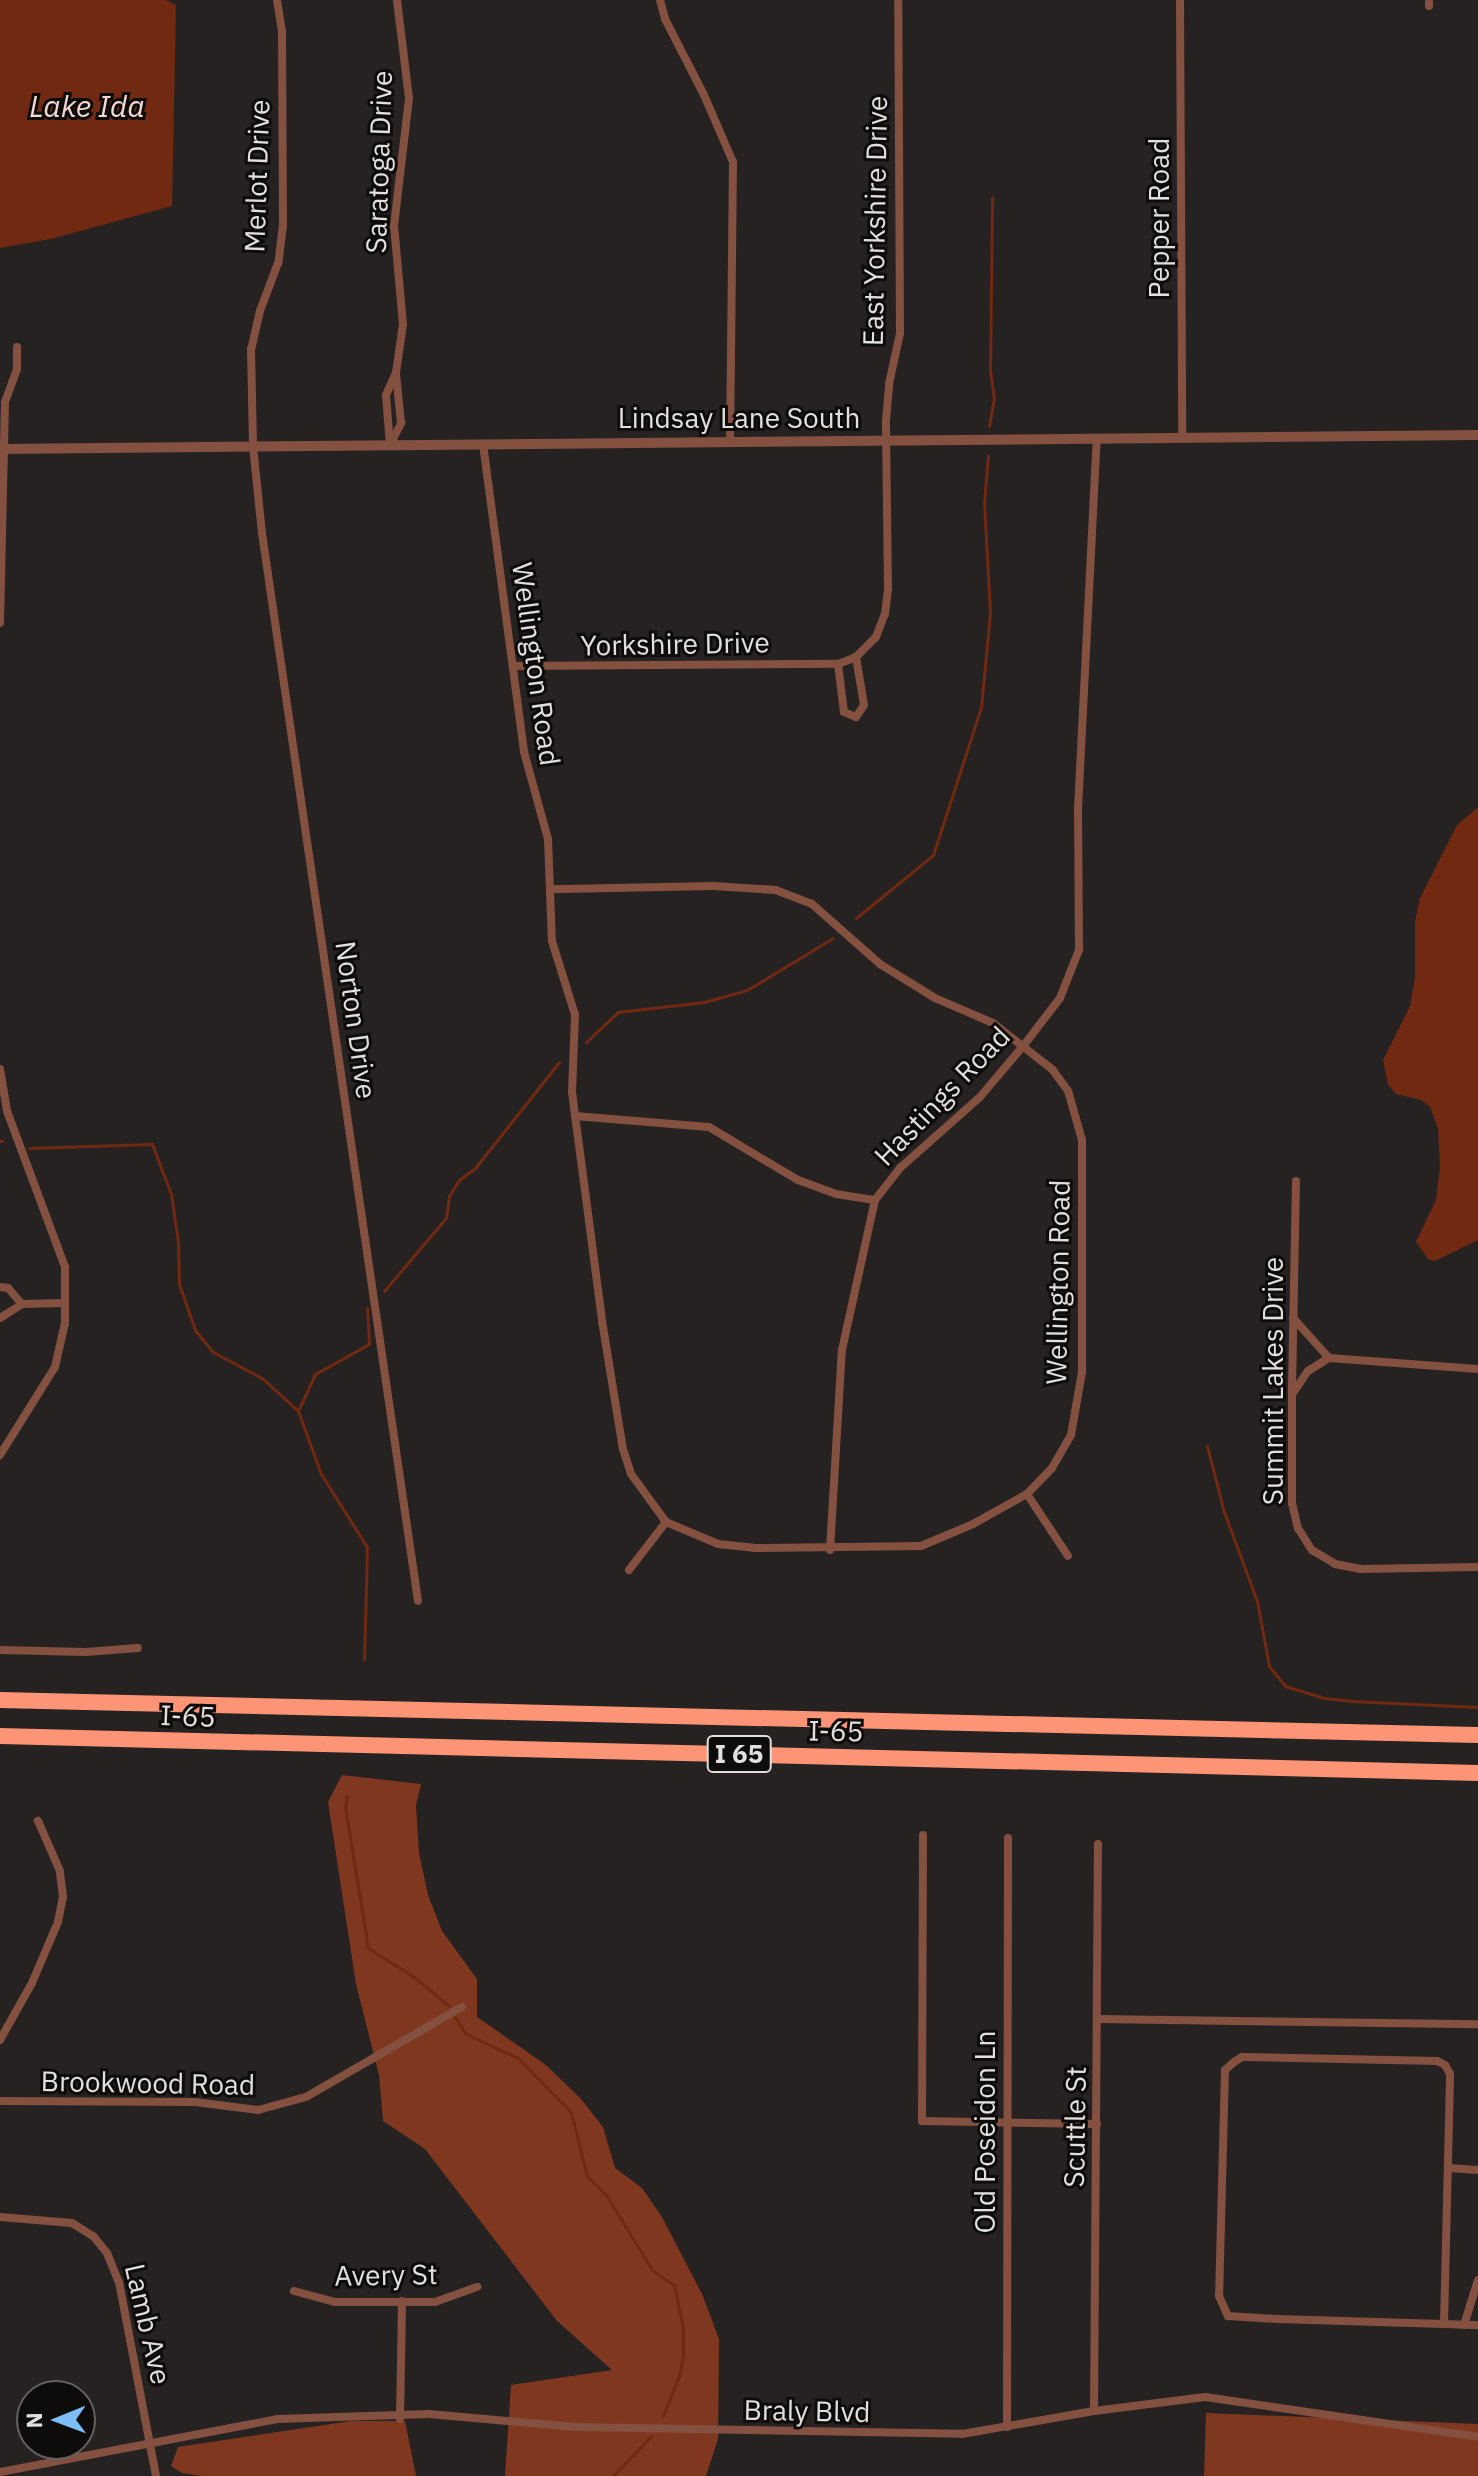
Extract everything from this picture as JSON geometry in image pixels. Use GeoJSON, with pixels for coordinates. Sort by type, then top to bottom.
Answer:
{"type":"FeatureCollection","features":[{"type":"Feature","properties":{"kind":"highway","name":"I 65"},"geometry":{"type":"LineString","coordinates":[[0,1700],[1478,1735]]}},
{"type":"Feature","properties":{"kind":"highway","name":"I-65"},"geometry":{"type":"LineString","coordinates":[[0,1736],[1478,1773]]}},
{"type":"Feature","properties":{"kind":"street","name":"Merlot Drive"},"geometry":{"type":"LineString","coordinates":[[253,446],[251,349],[260,311],[278,263],[283,225],[282,31],[277,0]]}},
{"type":"Feature","properties":{"kind":"street","name":"Saratoga Drive"},"geometry":{"type":"LineString","coordinates":[[390,446],[401,423],[396,373],[403,324],[394,226],[409,98],[397,0]]}},
{"type":"Feature","properties":{"kind":"street"},"geometry":{"type":"LineString","coordinates":[[660,0],[665,19],[704,95],[733,162],[730,443]]}},
{"type":"Feature","properties":{"kind":"street","name":"East Yorkshire Drive"},"geometry":{"type":"LineString","coordinates":[[887,441],[889,384],[900,333],[898,0]]}},
{"type":"Feature","properties":{"kind":"street","name":"Pepper Road"},"geometry":{"type":"LineString","coordinates":[[1180,0],[1182,436]]}},
{"type":"Feature","properties":{"kind":"street"},"geometry":{"type":"LineString","coordinates":[[0,623],[1,448],[5,402],[17,369],[17,347]]}},
{"type":"Feature","properties":{"kind":"street","name":"Saratoga Drive"},"geometry":{"type":"LineString","coordinates":[[390,446],[386,395],[396,373]]}},
{"type":"Feature","properties":{"kind":"street","name":"Lindsay Lane South"},"geometry":{"type":"LineString","coordinates":[[1,448],[1478,435]]}},
{"type":"Feature","properties":{"kind":"street","name":"Hastings Road"},"geometry":{"type":"LineString","coordinates":[[830,1550],[842,1350],[875,1200],[900,1168],[980,1097],[1060,998],[1072,975],[1081,937],[1078,809],[1097,439]]}},
{"type":"Feature","properties":{"kind":"street"},"geometry":{"type":"LineString","coordinates":[[838,664],[844,712],[856,717],[864,705],[856,657],[876,637],[885,614],[887,441]]}},
{"type":"Feature","properties":{"kind":"street","name":"Wellington Road"},"geometry":{"type":"LineString","coordinates":[[483,444],[532,790],[548,839],[552,941],[575,1015],[572,1066],[575,1116],[623,1449],[631,1474],[666,1522],[718,1544],[830,1550],[921,1546],[973,1524],[1027,1494],[1052,1468],[1071,1435],[1082,1372],[1082,1140],[1068,1091],[1053,1070],[993,1023],[935,998],[880,964],[812,904],[776,890],[713,886],[550,889]]}},
{"type":"Feature","properties":{"kind":"street","name":"Norton Drive"},"geometry":{"type":"LineString","coordinates":[[253,446],[262,533],[418,1601]]}},
{"type":"Feature","properties":{"kind":"street","name":"Yorkshire Drive"},"geometry":{"type":"LineString","coordinates":[[513,666],[838,664],[856,657]]}},
{"type":"Feature","properties":{"kind":"street"},"geometry":{"type":"LineString","coordinates":[[0,1069],[7,1111],[65,1267],[65,1323],[55,1367],[0,1455]]}},
{"type":"Feature","properties":{"kind":"street"},"geometry":{"type":"LineString","coordinates":[[575,1116],[709,1127],[798,1180],[836,1194],[875,1200]]}},
{"type":"Feature","properties":{"kind":"street","name":"Summit Lakes Drive"},"geometry":{"type":"LineString","coordinates":[[1296,1181],[1292,1503],[1298,1528],[1312,1550],[1335,1564],[1360,1569],[1478,1567]]}},
{"type":"Feature","properties":{"kind":"street"},"geometry":{"type":"LineString","coordinates":[[0,1287],[8,1288],[22,1304]]}},
{"type":"Feature","properties":{"kind":"street"},"geometry":{"type":"LineString","coordinates":[[0,1318],[22,1304],[65,1303]]}},
{"type":"Feature","properties":{"kind":"street"},"geometry":{"type":"LineString","coordinates":[[1293,1318],[1329,1358]]}},
{"type":"Feature","properties":{"kind":"street"},"geometry":{"type":"LineString","coordinates":[[1292,1395],[1308,1371],[1329,1358],[1478,1369]]}},
{"type":"Feature","properties":{"kind":"street"},"geometry":{"type":"LineString","coordinates":[[1027,1494],[1068,1556]]}},
{"type":"Feature","properties":{"kind":"street"},"geometry":{"type":"LineString","coordinates":[[629,1570],[666,1522]]}},
{"type":"Feature","properties":{"kind":"street"},"geometry":{"type":"LineString","coordinates":[[0,1650],[86,1652],[138,1648]]}},
{"type":"Feature","properties":{"kind":"street"},"geometry":{"type":"LineString","coordinates":[[0,2040],[49,1947],[61,1910],[60,1871],[38,1821]]}},
{"type":"Feature","properties":{"kind":"street"},"geometry":{"type":"LineString","coordinates":[[923,1835],[922,2121],[1097,2124]]}},
{"type":"Feature","properties":{"kind":"street","name":"Old Poseidon Ln"},"geometry":{"type":"LineString","coordinates":[[1007,2427],[1008,1838]]}},
{"type":"Feature","properties":{"kind":"street","name":"Scuttle St"},"geometry":{"type":"LineString","coordinates":[[1094,2411],[1098,1844]]}},
{"type":"Feature","properties":{"kind":"street","name":"Brookwood Road"},"geometry":{"type":"LineString","coordinates":[[0,2101],[195,2102],[258,2110],[306,2097],[462,2007]]}},
{"type":"Feature","properties":{"kind":"street"},"geometry":{"type":"LineString","coordinates":[[1098,2019],[1478,2024]]}},
{"type":"Feature","properties":{"kind":"street"},"geometry":{"type":"LineString","coordinates":[[1444,2324],[1450,2074],[1445,2065],[1437,2061],[1242,2057],[1225,2070],[1219,2296],[1221,2307],[1228,2316],[1464,2325],[1478,2325]]}},
{"type":"Feature","properties":{"kind":"street"},"geometry":{"type":"LineString","coordinates":[[1448,2168],[1478,2170]]}},
{"type":"Feature","properties":{"kind":"street","name":"Lamb Ave"},"geometry":{"type":"LineString","coordinates":[[0,2217],[72,2223],[94,2237],[107,2253],[119,2282],[152,2440],[156,2476]]}},
{"type":"Feature","properties":{"kind":"street"},"geometry":{"type":"LineString","coordinates":[[1464,2325],[1478,2280]]}},
{"type":"Feature","properties":{"kind":"street","name":"Avery St"},"geometry":{"type":"LineString","coordinates":[[294,2291],[335,2302],[435,2302],[477,2287]]}},
{"type":"Feature","properties":{"kind":"street"},"geometry":{"type":"LineString","coordinates":[[400,2418],[402,2301]]}},
{"type":"Feature","properties":{"kind":"street","name":"Braly Blvd"},"geometry":{"type":"LineString","coordinates":[[152,2440],[277,2419],[400,2418],[429,2414],[575,2427],[948,2435],[1205,2397],[1478,2437]]}},
{"type":"Feature","properties":{"kind":"street"},"geometry":{"type":"LineString","coordinates":[[0,2472],[152,2440]]}},
{"type":"Feature","properties":{"kind":"shaded area"},"geometry":{"type":"Polygon","coordinates":[[[342,1775],[421,1784],[416,1806],[419,1853],[428,1895],[442,1931],[477,1979],[477,2017],[546,2065],[581,2099],[603,2127],[615,2168],[642,2188],[662,2217],[702,2294],[719,2339],[718,2439],[706,2476],[505,2476],[511,2385],[612,2370],[557,2321],[425,2149],[383,2121],[379,2075],[356,1984],[328,1802],[342,1775]]]}},
{"type":"Feature","properties":{"kind":"shaded area"},"geometry":{"type":"Polygon","coordinates":[[[1206,2413],[1478,2424],[1478,2476],[1204,2476],[1206,2413]]]}},
{"type":"Feature","properties":{"kind":"shaded area"},"geometry":{"type":"Polygon","coordinates":[[[351,2421],[405,2421],[416,2476],[202,2476],[182,2473],[171,2466],[178,2447],[351,2421]]]}},
{"type":"Feature","properties":{"kind":"water","name":"Lake Ida"},"geometry":{"type":"Polygon","coordinates":[[[0,0],[166,0],[176,5],[172,206],[51,239],[0,248],[0,0]]]}},
{"type":"Feature","properties":{"kind":"water"},"geometry":{"type":"Polygon","coordinates":[[[1478,807],[1478,1240],[1435,1261],[1428,1259],[1416,1242],[1436,1200],[1440,1166],[1438,1128],[1430,1107],[1421,1100],[1396,1094],[1388,1085],[1383,1060],[1410,1006],[1415,977],[1415,922],[1420,898],[1457,825],[1478,807]]]}},
{"type":"Feature","properties":{"kind":"waterway"},"geometry":{"type":"LineString","coordinates":[[989,426],[994,399],[990,369],[992,197]]}},
{"type":"Feature","properties":{"kind":"waterway"},"geometry":{"type":"LineString","coordinates":[[856,918],[933,855],[981,707],[990,613],[984,503],[988,455]]}},
{"type":"Feature","properties":{"kind":"waterway"},"geometry":{"type":"LineString","coordinates":[[586,1042],[618,1012],[704,1002],[747,990],[833,938]]}},
{"type":"Feature","properties":{"kind":"waterway"},"geometry":{"type":"LineString","coordinates":[[384,1291],[446,1218],[449,1196],[459,1180],[475,1168],[559,1062]]}},
{"type":"Feature","properties":{"kind":"waterway"},"geometry":{"type":"LineString","coordinates":[[29,1148],[152,1144],[171,1194],[178,1242],[179,1284],[195,1330],[213,1352],[262,1378],[298,1411],[321,1474],[367,1547],[364,1659]]}},
{"type":"Feature","properties":{"kind":"waterway"},"geometry":{"type":"LineString","coordinates":[[298,1411],[315,1374],[369,1344],[367,1308]]}},
{"type":"Feature","properties":{"kind":"waterway"},"geometry":{"type":"LineString","coordinates":[[1207,1446],[1224,1512],[1257,1601],[1269,1666],[1285,1686],[1324,1698],[1351,1701],[1478,1707]]}},
{"type":"Feature","properties":{"kind":"waterway"},"geometry":{"type":"LineString","coordinates":[[347,1796],[345,1807],[368,1948],[414,1977],[449,2006]]}},
{"type":"Feature","properties":{"kind":"waterway"},"geometry":{"type":"LineString","coordinates":[[455,2017],[466,2034],[518,2058],[571,2112],[587,2176],[606,2195],[653,2271],[674,2285],[683,2328],[683,2356],[679,2376],[663,2416]]}},
{"type":"Feature","properties":{"kind":"waterway"},"geometry":{"type":"LineString","coordinates":[[613,2476],[651,2436]]}}]}
